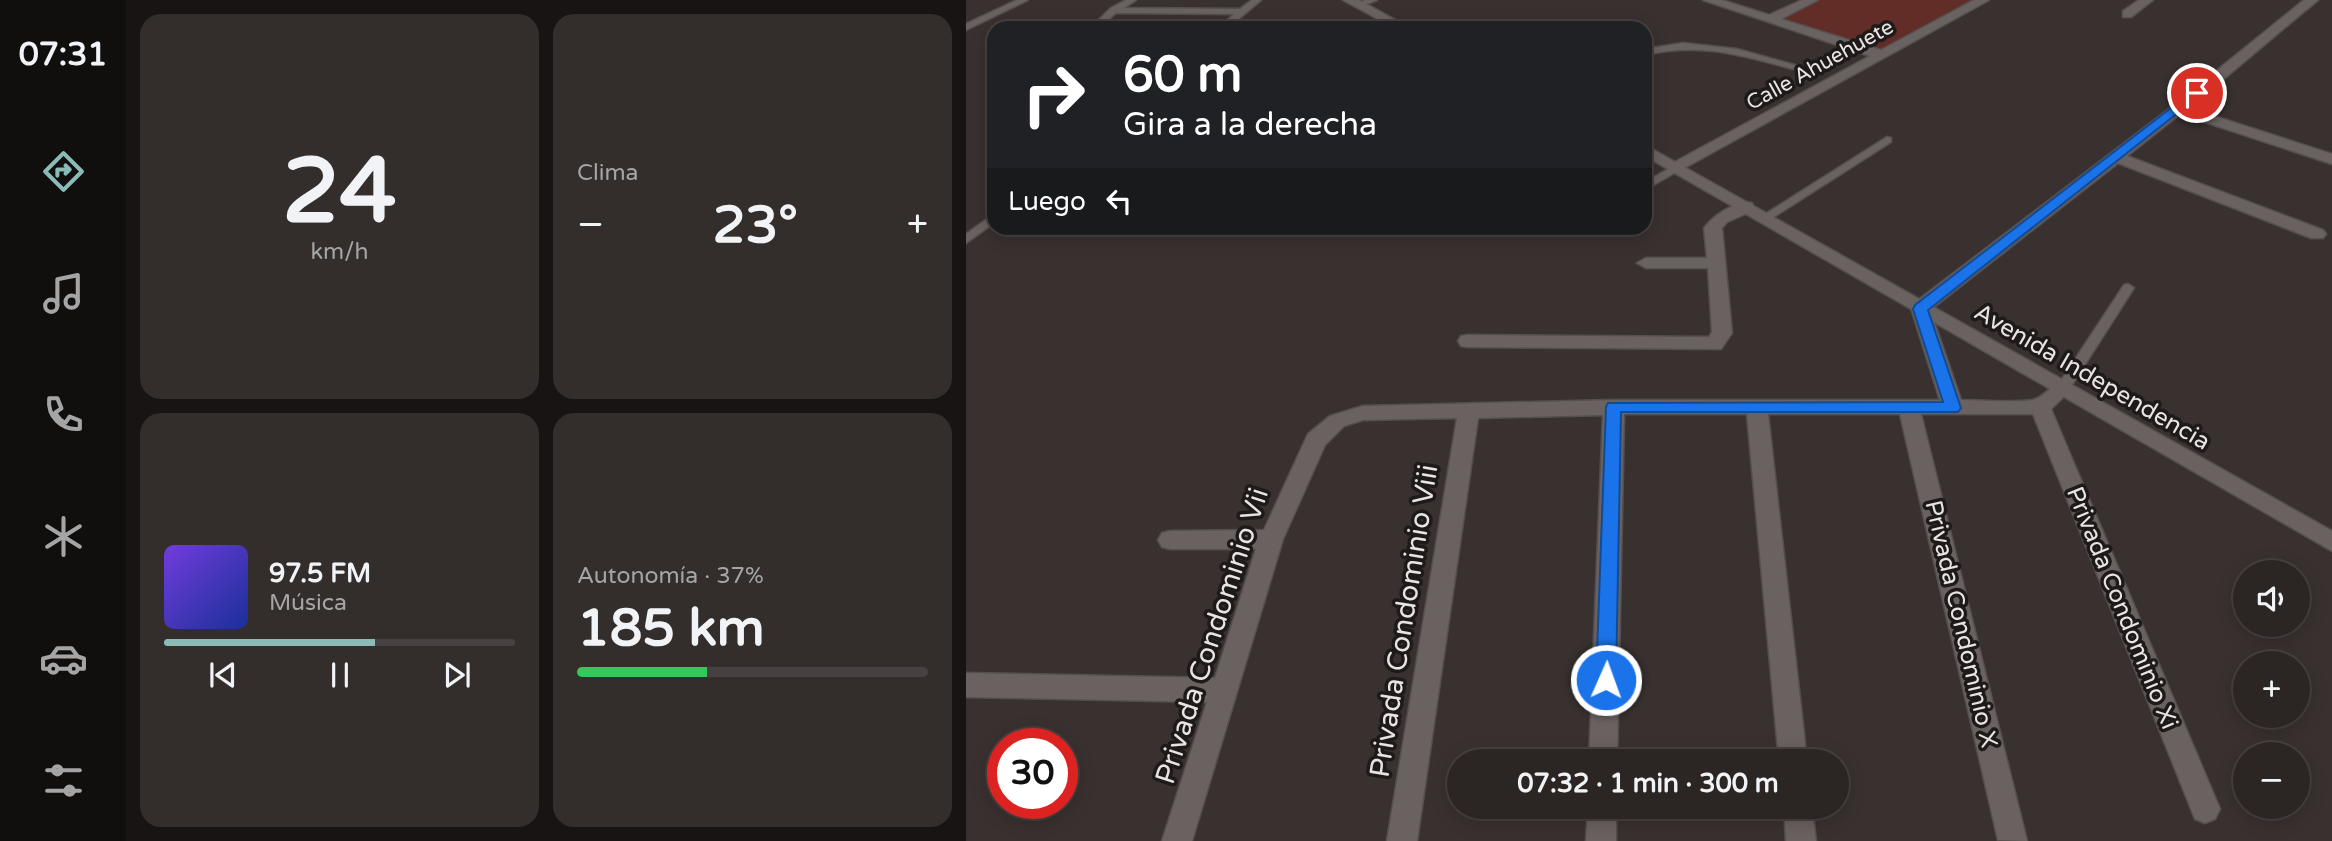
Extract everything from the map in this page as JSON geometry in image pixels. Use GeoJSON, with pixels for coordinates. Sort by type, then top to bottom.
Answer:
{"type":"FeatureCollection","features":[{"type":"Feature","properties":{"kind":"street"},"geometry":{"type":"LineString","coordinates":[[1709,0],[1881,55]]}},
{"type":"Feature","properties":{"kind":"street"},"geometry":{"type":"LineString","coordinates":[[1770,19],[1812,0]]}},
{"type":"Feature","properties":{"kind":"street","name":"Calle Ahuehuete"},"geometry":{"type":"LineString","coordinates":[[1677,167],[1983,0]]}},
{"type":"Feature","properties":{"kind":"street"},"geometry":{"type":"LineString","coordinates":[[2127,14],[2147,0]]}},
{"type":"Feature","properties":{"kind":"street"},"geometry":{"type":"LineString","coordinates":[[1953,408],[1920,309],[2178,109],[2312,0]]}},
{"type":"Feature","properties":{"kind":"street"},"geometry":{"type":"LineString","coordinates":[[1354,3],[1390,21]]}},
{"type":"Feature","properties":{"kind":"street"},"geometry":{"type":"LineString","coordinates":[[2178,109],[2332,159]]}},
{"type":"Feature","properties":{"kind":"street","name":"Avenida Independencia"},"geometry":{"type":"LineString","coordinates":[[1652,154],[2332,542]]}},
{"type":"Feature","properties":{"kind":"street"},"geometry":{"type":"LineString","coordinates":[[2116,157],[2317,234]]}},
{"type":"Feature","properties":{"kind":"street"},"geometry":{"type":"LineString","coordinates":[[1468,341],[1714,344],[1722,333],[1713,228],[1721,218],[1746,207]]}},
{"type":"Feature","properties":{"kind":"street"},"geometry":{"type":"LineString","coordinates":[[1646,263],[1717,262]]}},
{"type":"Feature","properties":{"kind":"street"},"geometry":{"type":"LineString","coordinates":[[1469,410],[1757,406],[2040,407],[2063,388]]}},
{"type":"Feature","properties":{"kind":"street"},"geometry":{"type":"LineString","coordinates":[[1757,406],[1792,749]]}},
{"type":"Feature","properties":{"kind":"street"},"geometry":{"type":"LineString","coordinates":[[1603,749],[1614,407]]}},
{"type":"Feature","properties":{"kind":"street","name":"Privada Condominio Xi"},"geometry":{"type":"LineString","coordinates":[[2040,407],[2204,809]]}},
{"type":"Feature","properties":{"kind":"street","name":"Privada Condominio X"},"geometry":{"type":"LineString","coordinates":[[1909,408],[2012,840]]}},
{"type":"Feature","properties":{"kind":"street","name":"Privada Condominio Vii"},"geometry":{"type":"LineString","coordinates":[[1177,841],[1271,539],[1316,440],[1337,421],[1363,413],[1469,410]]}},
{"type":"Feature","properties":{"kind":"street","name":"Privada Condominio Viii"},"geometry":{"type":"LineString","coordinates":[[1402,841],[1469,410]]}},
{"type":"Feature","properties":{"kind":"street"},"geometry":{"type":"LineString","coordinates":[[1170,540],[1271,539]]}},
{"type":"Feature","properties":{"kind":"street"},"geometry":{"type":"LineString","coordinates":[[966,685],[1224,690]]}},
{"type":"Feature","properties":{"kind":"street"},"geometry":{"type":"LineString","coordinates":[[1601,841],[1602,819]]}},
{"type":"Feature","properties":{"kind":"street"},"geometry":{"type":"LineString","coordinates":[[1799,819],[1801,841]]}},
{"type":"Feature","properties":{"kind":"lane"},"geometry":{"type":"LineString","coordinates":[[966,27],[1024,0]]}},
{"type":"Feature","properties":{"kind":"lane"},"geometry":{"type":"LineString","coordinates":[[1102,21],[1132,0]]}},
{"type":"Feature","properties":{"kind":"lane"},"geometry":{"type":"LineString","coordinates":[[1231,21],[1257,0]]}},
{"type":"Feature","properties":{"kind":"lane"},"geometry":{"type":"LineString","coordinates":[[1354,3],[1373,0]]}},
{"type":"Feature","properties":{"kind":"lane"},"geometry":{"type":"LineString","coordinates":[[1114,10],[1242,12]]}},
{"type":"Feature","properties":{"kind":"lane"},"geometry":{"type":"LineString","coordinates":[[1652,50],[1669,45],[1706,45],[1793,66]]}},
{"type":"Feature","properties":{"kind":"lane"},"geometry":{"type":"LineString","coordinates":[[1765,218],[1887,140]]}},
{"type":"Feature","properties":{"kind":"lane"},"geometry":{"type":"LineString","coordinates":[[1652,183],[1677,167]]}},
{"type":"Feature","properties":{"kind":"lane"},"geometry":{"type":"LineString","coordinates":[[966,240],[987,223]]}},
{"type":"Feature","properties":{"kind":"lane"},"geometry":{"type":"LineString","coordinates":[[2063,388],[2128,288]]}},
{"type":"Feature","properties":{"kind":"shaded area"},"geometry":{"type":"Polygon","coordinates":[[[1818,0],[1973,0],[1885,51],[1776,18],[1818,0]]]}},
{"type":"Feature","properties":{"kind":"route"},"geometry":{"type":"LineString","coordinates":[[1606,680],[1614,407],[1953,408],[1920,309],[2197,93]]}}]}
